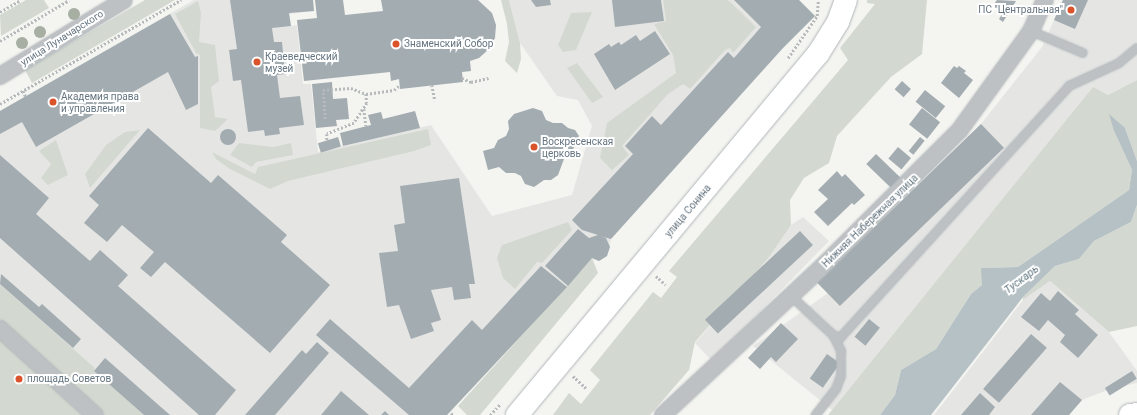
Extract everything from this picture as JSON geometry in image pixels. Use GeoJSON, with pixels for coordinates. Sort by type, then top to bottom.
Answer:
{"type":"FeatureCollection","features":[{"type":"Feature","properties":{"kind":"main road","name":"улица Сонина"},"geometry":{"type":"LineString","coordinates":[[517,415],[818,54],[838,22],[846,0]]}},
{"type":"Feature","properties":{"kind":"main road"},"geometry":{"type":"LineString","coordinates":[[1130,415],[1137,414]]}},
{"type":"Feature","properties":{"kind":"street","name":"улица Луначарского"},"geometry":{"type":"LineString","coordinates":[[0,76],[124,0]]}},
{"type":"Feature","properties":{"kind":"street","name":"Нижняя Набережная улица"},"geometry":{"type":"LineString","coordinates":[[664,415],[903,189],[959,131],[1031,31],[1045,0]]}},
{"type":"Feature","properties":{"kind":"street"},"geometry":{"type":"LineString","coordinates":[[0,329],[95,415]]}},
{"type":"Feature","properties":{"kind":"lane"},"geometry":{"type":"LineString","coordinates":[[1031,31],[1083,53]]}},
{"type":"Feature","properties":{"kind":"lane"},"geometry":{"type":"LineString","coordinates":[[791,296],[833,334],[840,338],[1069,86],[1120,63],[1137,48]]}},
{"type":"Feature","properties":{"kind":"lane"},"geometry":{"type":"LineString","coordinates":[[816,415],[836,389],[841,376],[841,351],[833,334]]}},
{"type":"Feature","properties":{"kind":"path"},"geometry":{"type":"LineString","coordinates":[[0,12],[21,0]]}},
{"type":"Feature","properties":{"kind":"path"},"geometry":{"type":"LineString","coordinates":[[0,41],[69,0]]}},
{"type":"Feature","properties":{"kind":"path"},"geometry":{"type":"LineString","coordinates":[[0,104],[181,0]]}},
{"type":"Feature","properties":{"kind":"path"},"geometry":{"type":"LineString","coordinates":[[462,78],[471,82],[489,78]]}},
{"type":"Feature","properties":{"kind":"path"},"geometry":{"type":"LineString","coordinates":[[432,85],[435,101]]}},
{"type":"Feature","properties":{"kind":"path"},"geometry":{"type":"LineString","coordinates":[[325,118],[323,90],[351,88],[366,94],[394,90],[399,86]]}},
{"type":"Feature","properties":{"kind":"path"},"geometry":{"type":"LineString","coordinates":[[23,91],[26,96]]}},
{"type":"Feature","properties":{"kind":"path"},"geometry":{"type":"LineString","coordinates":[[327,140],[327,134],[354,123],[367,103],[366,94]]}},
{"type":"Feature","properties":{"kind":"path"},"geometry":{"type":"LineString","coordinates":[[363,108],[366,126]]}},
{"type":"Feature","properties":{"kind":"path"},"geometry":{"type":"LineString","coordinates":[[655,275],[666,285]]}},
{"type":"Feature","properties":{"kind":"path"},"geometry":{"type":"LineString","coordinates":[[572,375],[586,388]]}},
{"type":"Feature","properties":{"kind":"shaded area"},"geometry":{"type":"Polygon","coordinates":[[[26,0],[44,0],[49,8],[1,36],[0,15],[26,0]]]}},
{"type":"Feature","properties":{"kind":"shaded area"},"geometry":{"type":"Polygon","coordinates":[[[145,0],[175,0],[32,83],[25,70],[145,0]]]}},
{"type":"Feature","properties":{"kind":"shaded area"},"geometry":{"type":"Polygon","coordinates":[[[194,0],[313,0],[314,11],[289,14],[291,26],[297,25],[303,84],[311,84],[318,152],[431,125],[492,216],[572,195],[592,126],[578,100],[557,96],[520,43],[509,0],[799,0],[815,16],[783,48],[611,239],[607,256],[599,261],[592,259],[447,415],[144,415],[94,371],[95,368],[0,284],[0,111],[194,0]]]}},
{"type":"Feature","properties":{"kind":"shaded area"},"geometry":{"type":"Polygon","coordinates":[[[501,0],[509,0],[520,43],[521,59],[517,73],[505,61],[509,42],[507,24],[501,0]]]}},
{"type":"Feature","properties":{"kind":"shaded area"},"geometry":{"type":"Polygon","coordinates":[[[663,0],[728,0],[756,27],[733,53],[730,48],[725,50],[690,89],[683,84],[668,94],[622,146],[629,155],[612,170],[600,158],[607,123],[676,73],[673,55],[654,24],[666,21],[663,0]]]}},
{"type":"Feature","properties":{"kind":"shaded area"},"geometry":{"type":"Polygon","coordinates":[[[867,0],[927,0],[922,54],[891,77],[837,136],[829,163],[804,178],[790,200],[791,225],[770,256],[695,342],[689,370],[650,415],[553,415],[569,393],[581,404],[600,380],[590,370],[653,292],[661,298],[677,277],[669,271],[848,60],[840,48],[875,4],[867,3],[867,0]]]}},
{"type":"Feature","properties":{"kind":"shaded area"},"geometry":{"type":"Polygon","coordinates":[[[1063,0],[1137,0],[1137,80],[1108,95],[1093,88],[832,410],[753,346],[828,293],[981,124],[1042,47],[1063,0]]]}},
{"type":"Feature","properties":{"kind":"shaded area"},"geometry":{"type":"Polygon","coordinates":[[[198,1],[201,13],[199,42],[215,45],[219,81],[211,87],[215,117],[228,119],[215,131],[200,128],[200,55],[196,53],[175,14],[198,1]]]}},
{"type":"Feature","properties":{"kind":"shaded area"},"geometry":{"type":"Polygon","coordinates":[[[592,12],[576,50],[563,52],[558,45],[571,13],[592,12]]]}},
{"type":"Feature","properties":{"kind":"shaded area"},"geometry":{"type":"Polygon","coordinates":[[[577,63],[603,97],[592,103],[567,68],[577,63]]]}},
{"type":"Feature","properties":{"kind":"shaded area"},"geometry":{"type":"Polygon","coordinates":[[[1137,80],[1137,161],[1125,128],[1114,131],[1132,170],[1129,190],[1018,267],[982,268],[982,285],[971,294],[936,349],[901,370],[895,395],[880,415],[828,415],[1093,87],[1108,95],[1137,80]]]}},
{"type":"Feature","properties":{"kind":"shaded area"},"geometry":{"type":"Polygon","coordinates":[[[428,129],[431,145],[414,151],[288,181],[270,189],[230,169],[216,159],[212,152],[255,174],[258,167],[428,129]]]}},
{"type":"Feature","properties":{"kind":"shaded area"},"geometry":{"type":"Polygon","coordinates":[[[140,130],[90,188],[85,174],[106,145],[125,132],[140,130]]]}},
{"type":"Feature","properties":{"kind":"shaded area"},"geometry":{"type":"Polygon","coordinates":[[[56,140],[68,175],[48,185],[41,178],[51,164],[39,151],[56,140]]]}},
{"type":"Feature","properties":{"kind":"shaded area"},"geometry":{"type":"Polygon","coordinates":[[[239,143],[274,147],[291,143],[293,155],[256,162],[252,167],[230,155],[239,143]]]}},
{"type":"Feature","properties":{"kind":"shaded area"},"geometry":{"type":"Polygon","coordinates":[[[1137,205],[1137,326],[1109,332],[1050,281],[1023,300],[1023,297],[1055,266],[1079,259],[1094,241],[1131,222],[1137,205]]]}},
{"type":"Feature","properties":{"kind":"shaded area"},"geometry":{"type":"Polygon","coordinates":[[[803,217],[829,241],[712,361],[695,343],[770,256],[791,225],[803,217]]]}},
{"type":"Feature","properties":{"kind":"shaded area"},"geometry":{"type":"Polygon","coordinates":[[[568,222],[572,230],[542,263],[537,262],[515,289],[503,278],[497,258],[502,245],[568,222]]]}},
{"type":"Feature","properties":{"kind":"shaded area"},"geometry":{"type":"Polygon","coordinates":[[[592,258],[598,273],[480,415],[467,415],[458,406],[592,258]]]}},
{"type":"Feature","properties":{"kind":"shaded area"},"geometry":{"type":"Polygon","coordinates":[[[1050,281],[1109,332],[1137,371],[1137,383],[1108,390],[1082,400],[1069,415],[934,415],[1023,300],[1050,281]]]}},
{"type":"Feature","properties":{"kind":"shaded area"},"geometry":{"type":"Polygon","coordinates":[[[0,284],[95,368],[94,371],[144,415],[102,415],[0,320],[0,284]]]}},
{"type":"Feature","properties":{"kind":"shaded area","name":"площадь Советов"},"geometry":{"type":"Polygon","coordinates":[[[0,339],[83,415],[0,415],[0,339]]]}},
{"type":"Feature","properties":{"kind":"water","name":"Тускарь"},"geometry":{"type":"Polygon","coordinates":[[[1109,114],[1125,128],[1137,161],[1137,205],[1131,222],[1094,241],[1079,259],[1055,266],[1023,297],[931,415],[880,415],[895,395],[901,370],[936,349],[971,294],[982,285],[981,268],[1018,267],[1129,190],[1132,170],[1114,131],[1109,114]]]}},
{"type":"Feature","properties":{"kind":"building","name":"Краеведческий музей"},"geometry":{"type":"Polygon","coordinates":[[[230,0],[313,0],[314,11],[289,13],[291,26],[272,28],[274,42],[282,42],[285,74],[277,75],[280,98],[300,96],[304,125],[279,128],[280,134],[265,136],[264,130],[248,132],[241,80],[233,81],[229,50],[237,49],[230,0]]]}},
{"type":"Feature","properties":{"kind":"building","name":"Знаменский Собор"},"geometry":{"type":"Polygon","coordinates":[[[315,0],[343,0],[345,15],[383,11],[381,0],[478,0],[492,13],[496,25],[495,38],[489,49],[479,58],[470,61],[471,71],[462,72],[463,82],[400,89],[399,79],[391,81],[390,72],[304,81],[297,20],[317,18],[315,0]]]}},
{"type":"Feature","properties":{"kind":"building"},"geometry":{"type":"Polygon","coordinates":[[[531,0],[550,0],[551,5],[536,7],[531,0]]]}},
{"type":"Feature","properties":{"kind":"building"},"geometry":{"type":"Polygon","coordinates":[[[612,0],[661,0],[664,21],[615,27],[612,0]]]}},
{"type":"Feature","properties":{"kind":"building"},"geometry":{"type":"Polygon","coordinates":[[[734,0],[799,0],[815,16],[783,48],[611,239],[600,236],[606,238],[610,247],[607,256],[599,261],[592,258],[568,286],[545,266],[578,229],[589,238],[598,235],[582,230],[572,220],[633,154],[625,146],[652,116],[661,125],[728,52],[734,58],[761,27],[734,0]]]}},
{"type":"Feature","properties":{"kind":"building"},"geometry":{"type":"Polygon","coordinates":[[[997,0],[1016,1],[1003,22],[999,19],[1004,11],[994,4],[997,0]]]}},
{"type":"Feature","properties":{"kind":"building","name":"ПС \"Центральная\""},"geometry":{"type":"Polygon","coordinates":[[[1063,0],[1088,0],[1075,29],[1054,20],[1063,0]]]}},
{"type":"Feature","properties":{"kind":"building"},"geometry":{"type":"Polygon","coordinates":[[[170,14],[195,57],[198,56],[198,104],[186,110],[168,72],[36,147],[22,122],[0,134],[0,111],[170,14]]]}},
{"type":"Feature","properties":{"kind":"building"},"geometry":{"type":"Polygon","coordinates":[[[655,31],[670,54],[615,90],[594,54],[609,44],[611,47],[619,42],[621,45],[636,35],[640,41],[655,31]]]}},
{"type":"Feature","properties":{"kind":"building"},"geometry":{"type":"Polygon","coordinates":[[[954,66],[957,68],[959,66],[966,71],[964,73],[973,80],[959,98],[941,83],[954,66]]]}},
{"type":"Feature","properties":{"kind":"building"},"geometry":{"type":"Polygon","coordinates":[[[902,81],[911,89],[904,97],[895,89],[902,81]]]}},
{"type":"Feature","properties":{"kind":"building"},"geometry":{"type":"Polygon","coordinates":[[[332,82],[333,99],[347,98],[349,119],[336,120],[337,126],[316,128],[312,84],[332,82]]]}},
{"type":"Feature","properties":{"kind":"building"},"geometry":{"type":"Polygon","coordinates":[[[925,90],[945,106],[936,118],[916,102],[925,90]]]}},
{"type":"Feature","properties":{"kind":"building","name":"Воскресенская церковь"},"geometry":{"type":"Polygon","coordinates":[[[533,108],[542,111],[546,120],[553,123],[562,123],[568,128],[575,130],[579,136],[571,154],[564,159],[558,175],[551,180],[544,180],[534,187],[525,184],[521,176],[515,173],[506,173],[499,167],[488,170],[483,151],[494,148],[498,140],[506,136],[509,129],[508,121],[514,114],[533,108]]]}},
{"type":"Feature","properties":{"kind":"building"},"geometry":{"type":"Polygon","coordinates":[[[922,108],[940,122],[927,139],[909,125],[922,108]]]}},
{"type":"Feature","properties":{"kind":"building"},"geometry":{"type":"Polygon","coordinates":[[[415,111],[420,128],[343,146],[340,133],[371,125],[368,115],[381,112],[383,119],[415,111]]]}},
{"type":"Feature","properties":{"kind":"building"},"geometry":{"type":"Polygon","coordinates":[[[981,124],[1004,148],[840,306],[817,282],[981,124]]]}},
{"type":"Feature","properties":{"kind":"building"},"geometry":{"type":"Polygon","coordinates":[[[148,128],[211,183],[218,175],[287,235],[281,242],[330,285],[270,353],[165,262],[151,277],[140,268],[154,252],[122,225],[107,242],[84,223],[99,205],[89,196],[148,128]]]}},
{"type":"Feature","properties":{"kind":"building"},"geometry":{"type":"Polygon","coordinates":[[[225,129],[231,129],[236,134],[234,143],[231,145],[225,145],[220,140],[220,134],[225,129]]]}},
{"type":"Feature","properties":{"kind":"building"},"geometry":{"type":"Polygon","coordinates":[[[338,137],[341,147],[321,153],[318,143],[338,137]]]}},
{"type":"Feature","properties":{"kind":"building"},"geometry":{"type":"Polygon","coordinates":[[[920,137],[925,141],[913,155],[909,151],[920,137]]]}},
{"type":"Feature","properties":{"kind":"building"},"geometry":{"type":"Polygon","coordinates":[[[898,147],[911,158],[901,169],[888,158],[898,147]]]}},
{"type":"Feature","properties":{"kind":"building"},"geometry":{"type":"Polygon","coordinates":[[[876,154],[902,179],[892,189],[866,164],[876,154]]]}},
{"type":"Feature","properties":{"kind":"building"},"geometry":{"type":"Polygon","coordinates":[[[0,155],[49,198],[36,214],[90,261],[100,250],[128,275],[118,286],[236,390],[215,415],[199,415],[0,238],[0,155]]]}},
{"type":"Feature","properties":{"kind":"building"},"geometry":{"type":"Polygon","coordinates":[[[837,171],[842,177],[845,174],[865,195],[854,205],[852,203],[828,226],[814,212],[828,199],[818,190],[837,171]]]}},
{"type":"Feature","properties":{"kind":"building"},"geometry":{"type":"Polygon","coordinates":[[[459,178],[475,284],[469,284],[471,298],[454,300],[452,287],[431,290],[441,320],[431,323],[434,331],[411,339],[399,305],[387,307],[379,253],[398,251],[394,225],[405,223],[400,186],[459,178]]]}},
{"type":"Feature","properties":{"kind":"building"},"geometry":{"type":"Polygon","coordinates":[[[800,231],[813,245],[718,334],[705,320],[800,231]]]}},
{"type":"Feature","properties":{"kind":"building"},"geometry":{"type":"Polygon","coordinates":[[[541,266],[567,287],[447,415],[409,415],[316,335],[330,319],[409,388],[472,320],[482,330],[541,266]]]}},
{"type":"Feature","properties":{"kind":"building"},"geometry":{"type":"Polygon","coordinates":[[[1,274],[39,307],[42,304],[81,339],[73,348],[0,284],[1,274]]]}},
{"type":"Feature","properties":{"kind":"building"},"geometry":{"type":"Polygon","coordinates":[[[1058,291],[1079,310],[1075,314],[1098,335],[1078,358],[1060,342],[1065,335],[1048,320],[1039,331],[1021,317],[1041,293],[1050,301],[1058,291]]]}},
{"type":"Feature","properties":{"kind":"building"},"geometry":{"type":"Polygon","coordinates":[[[869,319],[880,328],[865,346],[855,337],[869,319]]]}},
{"type":"Feature","properties":{"kind":"building"},"geometry":{"type":"Polygon","coordinates":[[[781,323],[798,339],[776,362],[771,357],[760,369],[748,358],[781,323]]]}},
{"type":"Feature","properties":{"kind":"building"},"geometry":{"type":"Polygon","coordinates":[[[1031,334],[1047,348],[999,403],[983,389],[1031,334]]]}},
{"type":"Feature","properties":{"kind":"building"},"geometry":{"type":"Polygon","coordinates":[[[317,342],[329,353],[275,415],[245,415],[302,350],[306,354],[317,342]]]}},
{"type":"Feature","properties":{"kind":"building"},"geometry":{"type":"Polygon","coordinates":[[[827,354],[840,363],[823,388],[810,379],[827,354]]]}},
{"type":"Feature","properties":{"kind":"building"},"geometry":{"type":"Polygon","coordinates":[[[105,358],[170,415],[144,415],[94,371],[105,358]]]}},
{"type":"Feature","properties":{"kind":"building"},"geometry":{"type":"Polygon","coordinates":[[[1132,371],[1137,379],[1110,396],[1105,388],[1132,371]]]}},
{"type":"Feature","properties":{"kind":"building"},"geometry":{"type":"Polygon","coordinates":[[[1060,382],[1082,400],[1069,415],[1031,415],[1060,382]]]}},
{"type":"Feature","properties":{"kind":"building"},"geometry":{"type":"Polygon","coordinates":[[[341,391],[369,415],[321,415],[341,391]]]}},
{"type":"Feature","properties":{"kind":"building"},"geometry":{"type":"Polygon","coordinates":[[[980,393],[995,407],[989,415],[961,415],[980,393]]]}},
{"type":"Feature","properties":{"kind":"building"},"geometry":{"type":"Polygon","coordinates":[[[385,411],[389,415],[381,415],[385,411]]]}},
{"type":"Feature","properties":{"kind":"place","name":"ПС \"Центральная\""},"geometry":{"type":"Point","coordinates":[1071,10]}},
{"type":"Feature","properties":{"kind":"place","name":"Знаменский Собор"},"geometry":{"type":"Point","coordinates":[396,44]}},
{"type":"Feature","properties":{"kind":"place","name":"Краеведческий музей"},"geometry":{"type":"Point","coordinates":[257,62]}},
{"type":"Feature","properties":{"kind":"place","name":"Академия права и управления"},"geometry":{"type":"Point","coordinates":[53,102]}},
{"type":"Feature","properties":{"kind":"place","name":"Воскресенская церковь"},"geometry":{"type":"Point","coordinates":[534,147]}},
{"type":"Feature","properties":{"kind":"place","name":"площадь Советов"},"geometry":{"type":"Point","coordinates":[19,379]}}]}
